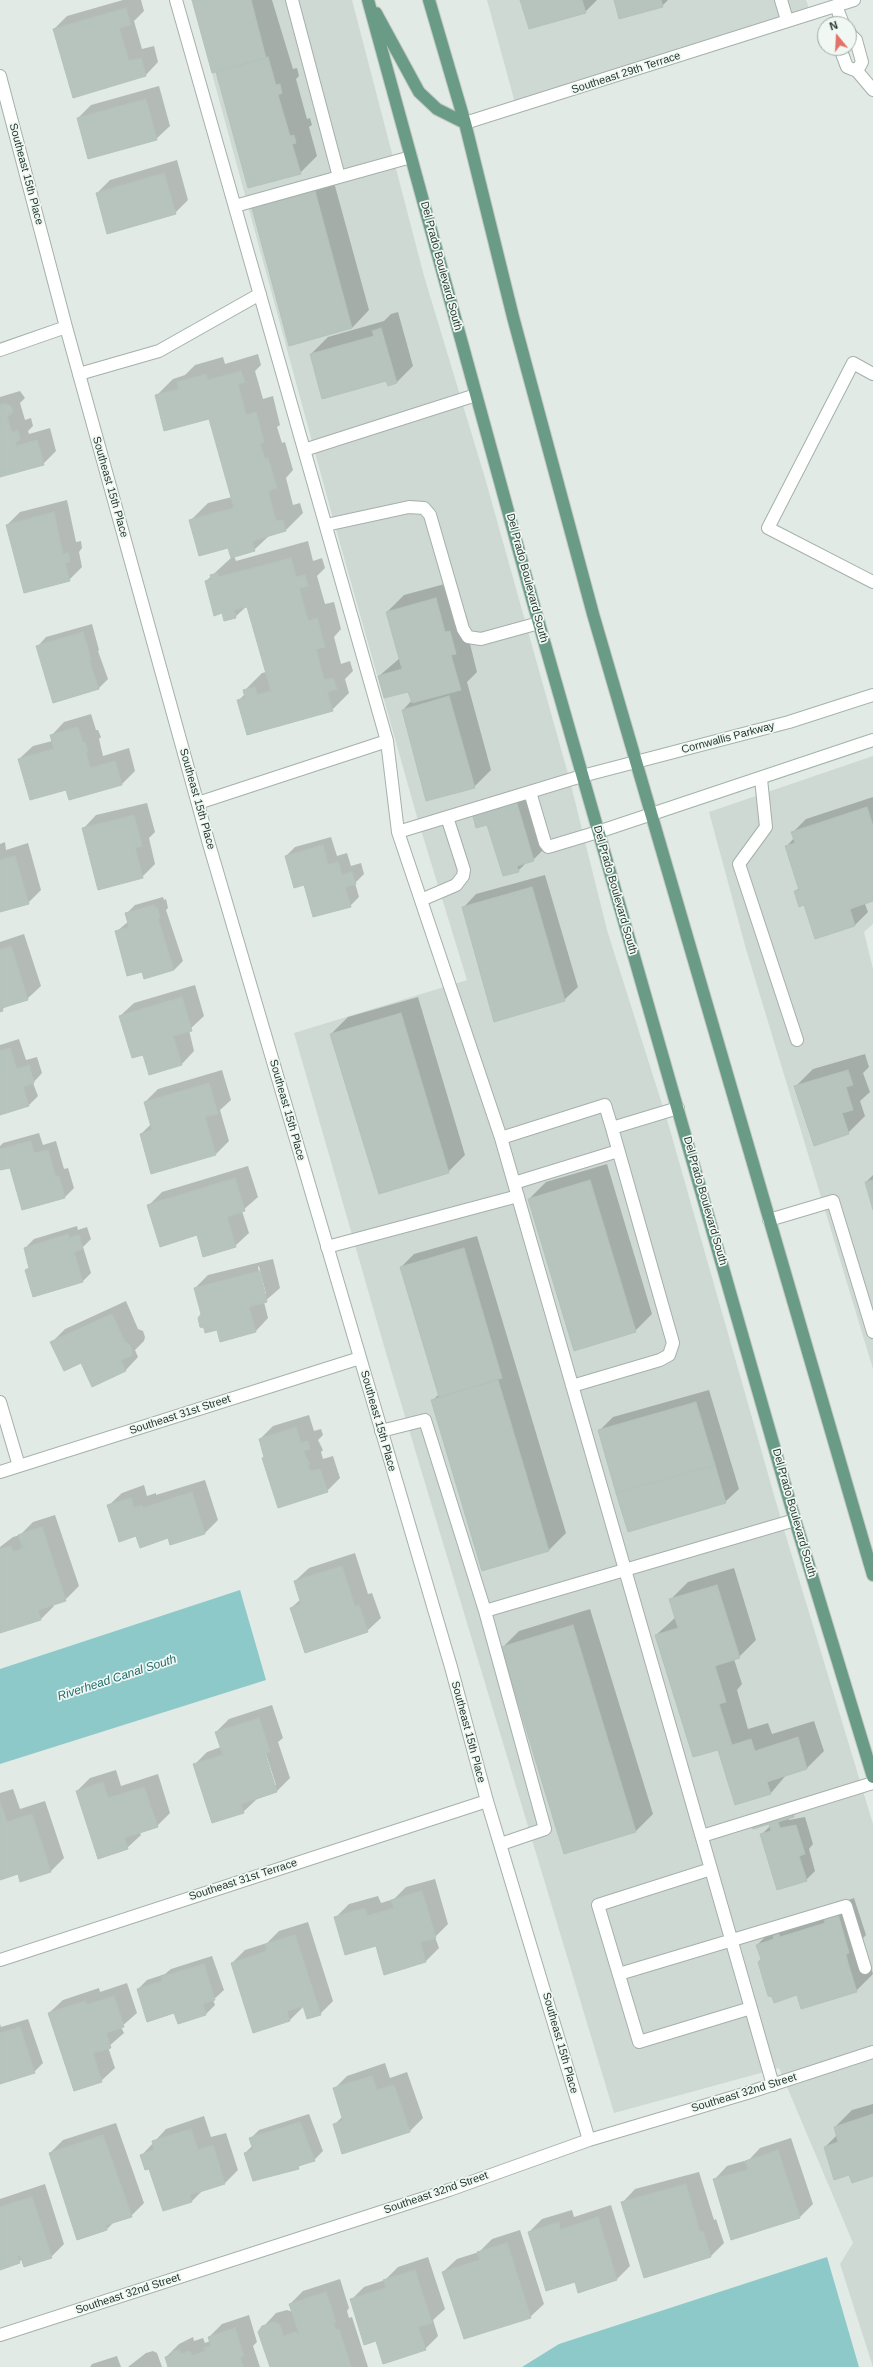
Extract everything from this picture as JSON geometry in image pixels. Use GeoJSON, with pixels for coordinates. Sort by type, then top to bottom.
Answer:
{"type":"FeatureCollection","features":[{"type":"Feature","properties":{"kind":"main road"},"geometry":{"type":"LineString","coordinates":[[368,0],[419,92],[437,109],[465,123]]}},
{"type":"Feature","properties":{"kind":"main road","name":"Del Prado Boulevard South"},"geometry":{"type":"LineString","coordinates":[[368,0],[582,776],[795,1520],[873,1777]]}},
{"type":"Feature","properties":{"kind":"main road"},"geometry":{"type":"LineString","coordinates":[[429,0],[465,123],[513,317],[593,614],[872,1571]]}},
{"type":"Feature","properties":{"kind":"street"},"geometry":{"type":"LineString","coordinates":[[176,0],[387,740],[398,832],[501,1138],[733,1941],[773,2085]]}},
{"type":"Feature","properties":{"kind":"street"},"geometry":{"type":"LineString","coordinates":[[292,0],[340,177]]}},
{"type":"Feature","properties":{"kind":"street"},"geometry":{"type":"LineString","coordinates":[[781,0],[787,20]]}},
{"type":"Feature","properties":{"kind":"street","name":"Southeast 29th Terrace"},"geometry":{"type":"LineString","coordinates":[[465,123],[854,0]]}},
{"type":"Feature","properties":{"kind":"street"},"geometry":{"type":"LineString","coordinates":[[836,6],[840,16]]}},
{"type":"Feature","properties":{"kind":"street"},"geometry":{"type":"LineString","coordinates":[[857,44],[862,62],[857,71]]}},
{"type":"Feature","properties":{"kind":"street"},"geometry":{"type":"LineString","coordinates":[[843,56],[847,67],[857,71],[871,83]]}},
{"type":"Feature","properties":{"kind":"street","name":"Southeast 15th Place"},"geometry":{"type":"LineString","coordinates":[[0,76],[66,327],[198,803],[451,1668],[487,1801],[589,2140]]}},
{"type":"Feature","properties":{"kind":"street"},"geometry":{"type":"LineString","coordinates":[[235,206],[411,157]]}},
{"type":"Feature","properties":{"kind":"street"},"geometry":{"type":"LineString","coordinates":[[79,374],[159,351],[260,294]]}},
{"type":"Feature","properties":{"kind":"street"},"geometry":{"type":"LineString","coordinates":[[0,350],[66,327]]}},
{"type":"Feature","properties":{"kind":"street"},"geometry":{"type":"LineString","coordinates":[[873,374],[853,364],[768,528],[873,582]]}},
{"type":"Feature","properties":{"kind":"street"},"geometry":{"type":"LineString","coordinates":[[304,450],[476,395]]}},
{"type":"Feature","properties":{"kind":"street"},"geometry":{"type":"LineString","coordinates":[[326,525],[409,507],[424,508],[430,516],[463,629],[468,637],[482,639],[539,623]]}},
{"type":"Feature","properties":{"kind":"street","name":"Cornwallis Parkway"},"geometry":{"type":"LineString","coordinates":[[398,832],[582,776],[789,722],[873,695]]}},
{"type":"Feature","properties":{"kind":"street"},"geometry":{"type":"LineString","coordinates":[[198,803],[387,740]]}},
{"type":"Feature","properties":{"kind":"street"},"geometry":{"type":"LineString","coordinates":[[530,792],[545,843],[548,847],[652,815],[873,740]]}},
{"type":"Feature","properties":{"kind":"street"},"geometry":{"type":"LineString","coordinates":[[761,779],[766,827],[739,864],[797,1040]]}},
{"type":"Feature","properties":{"kind":"street"},"geometry":{"type":"LineString","coordinates":[[421,900],[456,885],[463,876],[464,870],[447,817]]}},
{"type":"Feature","properties":{"kind":"street"},"geometry":{"type":"LineString","coordinates":[[501,1138],[606,1105],[673,1344],[669,1355],[660,1360],[572,1386]]}},
{"type":"Feature","properties":{"kind":"street"},"geometry":{"type":"LineString","coordinates":[[612,1128],[678,1108]]}},
{"type":"Feature","properties":{"kind":"street"},"geometry":{"type":"LineString","coordinates":[[514,1183],[618,1151]]}},
{"type":"Feature","properties":{"kind":"street"},"geometry":{"type":"LineString","coordinates":[[327,1247],[518,1196]]}},
{"type":"Feature","properties":{"kind":"street"},"geometry":{"type":"LineString","coordinates":[[769,1220],[833,1201],[873,1332]]}},
{"type":"Feature","properties":{"kind":"street","name":"Southeast 31st Street"},"geometry":{"type":"LineString","coordinates":[[0,1472],[360,1358]]}},
{"type":"Feature","properties":{"kind":"street"},"geometry":{"type":"LineString","coordinates":[[0,1402],[19,1466]]}},
{"type":"Feature","properties":{"kind":"street"},"geometry":{"type":"LineString","coordinates":[[381,1430],[425,1420],[485,1612],[545,1829],[501,1844]]}},
{"type":"Feature","properties":{"kind":"street"},"geometry":{"type":"LineString","coordinates":[[485,1612],[625,1569],[795,1520]]}},
{"type":"Feature","properties":{"kind":"street"},"geometry":{"type":"LineString","coordinates":[[702,1836],[873,1783]]}},
{"type":"Feature","properties":{"kind":"street","name":"Southeast 31st Terrace"},"geometry":{"type":"LineString","coordinates":[[0,1960],[487,1801]]}},
{"type":"Feature","properties":{"kind":"street"},"geometry":{"type":"LineString","coordinates":[[711,1869],[598,1905],[639,2042],[751,2008]]}},
{"type":"Feature","properties":{"kind":"street"},"geometry":{"type":"LineString","coordinates":[[619,1974],[846,1906],[865,1968]]}},
{"type":"Feature","properties":{"kind":"street","name":"Southeast 32nd Street"},"geometry":{"type":"LineString","coordinates":[[0,2336],[434,2195],[589,2140],[773,2085],[873,2052]]}},
{"type":"Feature","properties":{"kind":"shaded area"},"geometry":{"type":"Polygon","coordinates":[[[192,0],[352,0],[424,276],[485,478],[570,781],[607,930],[668,1123],[782,1523],[873,1824],[873,2367],[840,2264],[853,2243],[779,2068],[614,2113],[386,1353],[294,1033],[467,980],[417,817],[332,515],[192,0]]]}},
{"type":"Feature","properties":{"kind":"shaded area"},"geometry":{"type":"Polygon","coordinates":[[[487,0],[806,0],[813,20],[515,103],[487,0]]]}},
{"type":"Feature","properties":{"kind":"shaded area"},"geometry":{"type":"Polygon","coordinates":[[[873,756],[873,924],[864,932],[873,969],[873,1369],[746,949],[709,812],[873,756]]]}},
{"type":"Feature","properties":{"kind":"water","name":"Riverhead Canal South"},"geometry":{"type":"Polygon","coordinates":[[[240,1590],[266,1680],[0,1764],[0,1669],[240,1590]]]}},
{"type":"Feature","properties":{"kind":"water"},"geometry":{"type":"Polygon","coordinates":[[[827,2257],[859,2367],[522,2367],[559,2344],[827,2257]]]}},
{"type":"Feature","properties":{"kind":"building"},"geometry":{"type":"Polygon","coordinates":[[[192,0],[251,0],[266,58],[212,73],[192,0]]]}},
{"type":"Feature","properties":{"kind":"building"},"geometry":{"type":"Polygon","coordinates":[[[520,0],[582,0],[586,13],[529,29],[520,0]]]}},
{"type":"Feature","properties":{"kind":"building"},"geometry":{"type":"Polygon","coordinates":[[[614,0],[661,0],[663,7],[619,19],[614,0]]]}},
{"type":"Feature","properties":{"kind":"building"},"geometry":{"type":"Polygon","coordinates":[[[126,8],[131,25],[119,28],[129,61],[141,58],[146,76],[73,98],[53,29],[126,8]]]}},
{"type":"Feature","properties":{"kind":"building"},"geometry":{"type":"Polygon","coordinates":[[[268,57],[276,85],[280,84],[282,93],[278,95],[290,136],[294,135],[296,143],[292,144],[301,174],[248,188],[216,72],[268,57]]]}},
{"type":"Feature","properties":{"kind":"building"},"geometry":{"type":"Polygon","coordinates":[[[146,99],[157,140],[88,159],[77,118],[146,99]]]}},
{"type":"Feature","properties":{"kind":"building"},"geometry":{"type":"Polygon","coordinates":[[[164,173],[176,214],[107,234],[96,193],[164,173]]]}},
{"type":"Feature","properties":{"kind":"building"},"geometry":{"type":"Polygon","coordinates":[[[315,191],[352,328],[289,346],[252,208],[315,191]]]}},
{"type":"Feature","properties":{"kind":"building"},"geometry":{"type":"Polygon","coordinates":[[[381,328],[397,383],[388,386],[386,381],[322,399],[310,354],[374,336],[372,331],[381,328]]]}},
{"type":"Feature","properties":{"kind":"building"},"geometry":{"type":"Polygon","coordinates":[[[241,371],[245,382],[238,384],[246,415],[256,412],[264,442],[260,444],[265,459],[268,458],[277,488],[268,491],[276,521],[283,520],[286,531],[252,541],[255,551],[231,558],[228,548],[199,556],[189,520],[234,508],[209,419],[164,431],[155,395],[179,389],[177,382],[206,374],[208,380],[241,371]]]}},
{"type":"Feature","properties":{"kind":"building"},"geometry":{"type":"Polygon","coordinates":[[[6,404],[11,406],[13,412],[7,417],[12,432],[18,430],[20,440],[15,442],[16,446],[37,440],[44,465],[0,477],[0,405],[6,404]]]}},
{"type":"Feature","properties":{"kind":"building"},"geometry":{"type":"Polygon","coordinates":[[[54,512],[63,555],[68,553],[70,562],[65,563],[70,581],[24,593],[6,525],[54,512]]]}},
{"type":"Feature","properties":{"kind":"building"},"geometry":{"type":"Polygon","coordinates":[[[291,558],[296,577],[305,575],[308,586],[299,588],[308,621],[317,618],[325,647],[316,649],[324,680],[333,678],[337,689],[327,692],[333,711],[247,735],[237,700],[245,698],[243,690],[255,687],[257,695],[271,691],[247,607],[234,610],[236,618],[224,621],[222,613],[214,616],[205,581],[212,579],[210,575],[217,573],[219,577],[291,558]]]}},
{"type":"Feature","properties":{"kind":"building"},"geometry":{"type":"Polygon","coordinates":[[[436,598],[445,632],[450,631],[456,654],[451,655],[461,690],[412,703],[408,692],[384,698],[378,676],[402,669],[386,612],[436,598]]]}},
{"type":"Feature","properties":{"kind":"building"},"geometry":{"type":"Polygon","coordinates":[[[83,632],[91,659],[89,660],[99,689],[53,703],[36,646],[83,632]]]}},
{"type":"Feature","properties":{"kind":"building"},"geometry":{"type":"Polygon","coordinates":[[[449,696],[475,788],[426,801],[402,710],[449,696]]]}},
{"type":"Feature","properties":{"kind":"building"},"geometry":{"type":"Polygon","coordinates":[[[78,727],[83,743],[85,742],[88,752],[86,752],[90,768],[115,761],[122,785],[69,800],[66,790],[30,800],[18,759],[54,749],[50,735],[78,727]]]}},
{"type":"Feature","properties":{"kind":"building"},"geometry":{"type":"Polygon","coordinates":[[[516,800],[534,861],[517,866],[519,872],[503,876],[487,825],[476,828],[472,813],[516,800]]]}},
{"type":"Feature","properties":{"kind":"building"},"geometry":{"type":"Polygon","coordinates":[[[867,807],[873,826],[873,901],[850,909],[855,926],[815,939],[804,905],[799,907],[794,891],[799,890],[785,846],[795,843],[791,832],[867,807]]]}},
{"type":"Feature","properties":{"kind":"building"},"geometry":{"type":"Polygon","coordinates":[[[134,815],[142,846],[135,848],[143,878],[98,890],[82,828],[134,815]]]}},
{"type":"Feature","properties":{"kind":"building"},"geometry":{"type":"Polygon","coordinates":[[[323,845],[328,865],[338,862],[342,875],[352,872],[356,884],[345,887],[351,907],[313,917],[304,885],[294,888],[285,856],[323,845]]]}},
{"type":"Feature","properties":{"kind":"building"},"geometry":{"type":"Polygon","coordinates":[[[15,856],[29,904],[0,912],[0,860],[15,856]]]}},
{"type":"Feature","properties":{"kind":"building"},"geometry":{"type":"Polygon","coordinates":[[[532,887],[565,1001],[494,1022],[462,907],[532,887]]]}},
{"type":"Feature","properties":{"kind":"building"},"geometry":{"type":"Polygon","coordinates":[[[154,905],[155,908],[157,907],[160,918],[158,919],[174,970],[144,979],[142,972],[127,976],[115,931],[129,927],[125,913],[154,905]]]}},
{"type":"Feature","properties":{"kind":"building"},"geometry":{"type":"Polygon","coordinates":[[[11,946],[28,1000],[2,1008],[3,1011],[0,1012],[0,950],[11,946]]]}},
{"type":"Feature","properties":{"kind":"building"},"geometry":{"type":"Polygon","coordinates":[[[182,997],[192,1031],[173,1036],[182,1065],[149,1075],[143,1055],[132,1058],[119,1016],[182,997]]]}},
{"type":"Feature","properties":{"kind":"building"},"geometry":{"type":"Polygon","coordinates":[[[401,1013],[449,1173],[379,1194],[330,1034],[401,1013]]]}},
{"type":"Feature","properties":{"kind":"building"},"geometry":{"type":"Polygon","coordinates":[[[10,1048],[17,1069],[29,1065],[34,1083],[23,1087],[29,1106],[0,1115],[0,1051],[10,1048]]]}},
{"type":"Feature","properties":{"kind":"building"},"geometry":{"type":"Polygon","coordinates":[[[848,1070],[853,1085],[846,1087],[853,1110],[842,1113],[849,1134],[814,1146],[794,1086],[848,1070]]]}},
{"type":"Feature","properties":{"kind":"building"},"geometry":{"type":"Polygon","coordinates":[[[209,1083],[218,1114],[205,1117],[216,1155],[151,1174],[140,1134],[152,1130],[144,1102],[209,1083]]]}},
{"type":"Feature","properties":{"kind":"building"},"geometry":{"type":"Polygon","coordinates":[[[31,1141],[34,1153],[48,1150],[56,1177],[59,1176],[65,1198],[22,1210],[10,1168],[0,1170],[0,1149],[31,1141]]]}},
{"type":"Feature","properties":{"kind":"building"},"geometry":{"type":"Polygon","coordinates":[[[235,1178],[245,1211],[227,1217],[236,1247],[203,1257],[197,1235],[160,1247],[147,1205],[235,1178]]]}},
{"type":"Feature","properties":{"kind":"building"},"geometry":{"type":"Polygon","coordinates":[[[590,1180],[636,1332],[574,1351],[528,1199],[590,1180]]]}},
{"type":"Feature","properties":{"kind":"building"},"geometry":{"type":"Polygon","coordinates":[[[873,1180],[873,1210],[865,1182],[873,1180]]]}},
{"type":"Feature","properties":{"kind":"building"},"geometry":{"type":"Polygon","coordinates":[[[68,1234],[69,1238],[79,1235],[83,1249],[74,1252],[83,1282],[33,1297],[25,1270],[29,1268],[24,1248],[68,1234]]]}},
{"type":"Feature","properties":{"kind":"building"},"geometry":{"type":"Polygon","coordinates":[[[464,1248],[502,1378],[439,1397],[400,1267],[464,1248]]]}},
{"type":"Feature","properties":{"kind":"building"},"geometry":{"type":"Polygon","coordinates":[[[260,1271],[267,1302],[249,1307],[256,1332],[220,1342],[217,1330],[205,1333],[204,1328],[200,1327],[198,1318],[201,1314],[194,1288],[260,1271]]]}},
{"type":"Feature","properties":{"kind":"building"},"geometry":{"type":"Polygon","coordinates":[[[112,1314],[125,1342],[129,1344],[132,1350],[132,1355],[121,1360],[126,1371],[92,1387],[81,1363],[64,1371],[50,1342],[112,1314]]]}},
{"type":"Feature","properties":{"kind":"building"},"geometry":{"type":"Polygon","coordinates":[[[498,1380],[549,1551],[482,1571],[431,1400],[498,1380]]]}},
{"type":"Feature","properties":{"kind":"building"},"geometry":{"type":"Polygon","coordinates":[[[696,1402],[715,1465],[616,1493],[598,1430],[696,1402]]]}},
{"type":"Feature","properties":{"kind":"building"},"geometry":{"type":"Polygon","coordinates":[[[296,1427],[301,1443],[308,1441],[310,1449],[303,1451],[310,1464],[308,1466],[310,1471],[320,1469],[328,1492],[278,1508],[262,1458],[264,1457],[259,1439],[296,1427]]]}},
{"type":"Feature","properties":{"kind":"building"},"geometry":{"type":"Polygon","coordinates":[[[715,1465],[726,1503],[628,1532],[616,1493],[715,1465]]]}},
{"type":"Feature","properties":{"kind":"building"},"geometry":{"type":"Polygon","coordinates":[[[192,1492],[205,1534],[170,1545],[168,1538],[140,1548],[136,1536],[119,1542],[107,1505],[131,1498],[134,1508],[142,1505],[143,1508],[192,1492]]]}},
{"type":"Feature","properties":{"kind":"building"},"geometry":{"type":"Polygon","coordinates":[[[42,1527],[66,1601],[38,1610],[41,1620],[0,1633],[0,1549],[11,1546],[13,1552],[23,1548],[18,1535],[42,1527]]]}},
{"type":"Feature","properties":{"kind":"building"},"geometry":{"type":"Polygon","coordinates":[[[342,1566],[355,1607],[359,1605],[368,1632],[305,1653],[290,1608],[301,1604],[294,1581],[342,1566]]]}},
{"type":"Feature","properties":{"kind":"building"},"geometry":{"type":"Polygon","coordinates":[[[717,1585],[740,1658],[715,1666],[726,1702],[719,1704],[732,1745],[751,1739],[755,1751],[798,1737],[807,1769],[767,1782],[771,1794],[735,1805],[718,1750],[693,1757],[655,1635],[678,1628],[669,1599],[717,1585]]]}},
{"type":"Feature","properties":{"kind":"building"},"geometry":{"type":"Polygon","coordinates":[[[573,1625],[636,1832],[564,1854],[501,1647],[573,1625]]]}},
{"type":"Feature","properties":{"kind":"building"},"geometry":{"type":"Polygon","coordinates":[[[259,1718],[270,1752],[265,1753],[277,1792],[241,1804],[244,1813],[212,1823],[193,1764],[223,1755],[215,1732],[259,1718]]]}},
{"type":"Feature","properties":{"kind":"building"},"geometry":{"type":"Polygon","coordinates":[[[103,1782],[108,1798],[144,1787],[158,1827],[124,1838],[128,1849],[98,1859],[76,1791],[103,1782]]]}},
{"type":"Feature","properties":{"kind":"building"},"geometry":{"type":"Polygon","coordinates":[[[0,1802],[7,1822],[32,1814],[51,1872],[20,1882],[18,1874],[0,1880],[0,1802]]]}},
{"type":"Feature","properties":{"kind":"building"},"geometry":{"type":"Polygon","coordinates":[[[792,1812],[794,1817],[778,1822],[780,1828],[796,1825],[805,1854],[799,1856],[807,1881],[777,1890],[760,1834],[771,1831],[769,1824],[753,1829],[751,1825],[792,1812]]]}},
{"type":"Feature","properties":{"kind":"building"},"geometry":{"type":"Polygon","coordinates":[[[422,1891],[436,1938],[420,1942],[426,1962],[384,1975],[376,1946],[345,1955],[334,1917],[365,1908],[367,1916],[394,1908],[391,1900],[422,1891]]]}},
{"type":"Feature","properties":{"kind":"building"},"geometry":{"type":"Polygon","coordinates":[[[838,1914],[849,1953],[846,1954],[848,1963],[857,1992],[801,2009],[797,1995],[774,2003],[772,1997],[768,1996],[758,1962],[761,1959],[756,1945],[774,1939],[773,1936],[779,1934],[780,1937],[825,1923],[824,1919],[838,1914]]]}},
{"type":"Feature","properties":{"kind":"building"},"geometry":{"type":"Polygon","coordinates":[[[295,1935],[321,2015],[307,2019],[303,2006],[287,2011],[290,2021],[253,2033],[231,1963],[267,1951],[265,1944],[295,1935]]]}},
{"type":"Feature","properties":{"kind":"building"},"geometry":{"type":"Polygon","coordinates":[[[204,1964],[215,2000],[203,2004],[206,2015],[178,2024],[174,2013],[147,2022],[137,1989],[162,1981],[161,1977],[204,1964]]]}},
{"type":"Feature","properties":{"kind":"building"},"geometry":{"type":"Polygon","coordinates":[[[114,1996],[124,2027],[106,2033],[111,2048],[93,2053],[102,2082],[74,2091],[48,2013],[85,2001],[87,2005],[114,1996]]]}},
{"type":"Feature","properties":{"kind":"building"},"geometry":{"type":"Polygon","coordinates":[[[20,2027],[35,2073],[0,2084],[0,2033],[20,2027]]]}},
{"type":"Feature","properties":{"kind":"building"},"geometry":{"type":"Polygon","coordinates":[[[372,2076],[377,2090],[394,2085],[410,2132],[342,2154],[333,2124],[343,2121],[333,2088],[372,2076]]]}},
{"type":"Feature","properties":{"kind":"building"},"geometry":{"type":"Polygon","coordinates":[[[873,2114],[873,2176],[852,2183],[849,2175],[834,2180],[824,2147],[838,2142],[834,2127],[873,2114]]]}},
{"type":"Feature","properties":{"kind":"building"},"geometry":{"type":"Polygon","coordinates":[[[300,2122],[315,2161],[298,2166],[299,2169],[253,2181],[244,2153],[253,2150],[249,2138],[300,2122]]]}},
{"type":"Feature","properties":{"kind":"building"},"geometry":{"type":"Polygon","coordinates":[[[191,2129],[198,2150],[213,2145],[225,2184],[190,2195],[192,2202],[163,2211],[149,2169],[145,2170],[140,2155],[154,2150],[152,2141],[191,2129]]]}},
{"type":"Feature","properties":{"kind":"building"},"geometry":{"type":"Polygon","coordinates":[[[103,2135],[132,2217],[106,2225],[107,2230],[77,2240],[49,2153],[103,2135]]]}},
{"type":"Feature","properties":{"kind":"building"},"geometry":{"type":"Polygon","coordinates":[[[778,2150],[800,2218],[731,2240],[713,2179],[748,2170],[745,2161],[778,2150]]]}},
{"type":"Feature","properties":{"kind":"building"},"geometry":{"type":"Polygon","coordinates":[[[686,2184],[700,2232],[703,2231],[711,2257],[644,2278],[621,2202],[686,2184]]]}},
{"type":"Feature","properties":{"kind":"building"},"geometry":{"type":"Polygon","coordinates":[[[32,2197],[52,2258],[24,2267],[20,2255],[17,2256],[20,2263],[0,2270],[0,2207],[32,2197]]]}},
{"type":"Feature","properties":{"kind":"building"},"geometry":{"type":"Polygon","coordinates":[[[598,2217],[617,2280],[578,2293],[575,2282],[546,2291],[528,2232],[559,2222],[560,2230],[598,2217]]]}},
{"type":"Feature","properties":{"kind":"building"},"geometry":{"type":"Polygon","coordinates":[[[507,2243],[531,2318],[464,2339],[442,2272],[480,2260],[477,2252],[507,2243]]]}},
{"type":"Feature","properties":{"kind":"building"},"geometry":{"type":"Polygon","coordinates":[[[415,2270],[432,2323],[418,2327],[426,2350],[383,2364],[376,2341],[364,2345],[350,2299],[386,2288],[383,2280],[415,2270]]]}},
{"type":"Feature","properties":{"kind":"building"},"geometry":{"type":"Polygon","coordinates":[[[326,2292],[336,2322],[333,2323],[336,2330],[339,2329],[351,2367],[270,2367],[258,2332],[262,2326],[274,2322],[280,2325],[284,2338],[286,2335],[295,2332],[299,2334],[289,2304],[326,2292]]]}},
{"type":"Feature","properties":{"kind":"building"},"geometry":{"type":"Polygon","coordinates":[[[235,2328],[244,2356],[240,2357],[243,2367],[168,2367],[165,2357],[172,2355],[172,2352],[180,2350],[181,2354],[190,2351],[192,2356],[205,2351],[204,2348],[211,2346],[208,2337],[235,2328]]]}}]}
